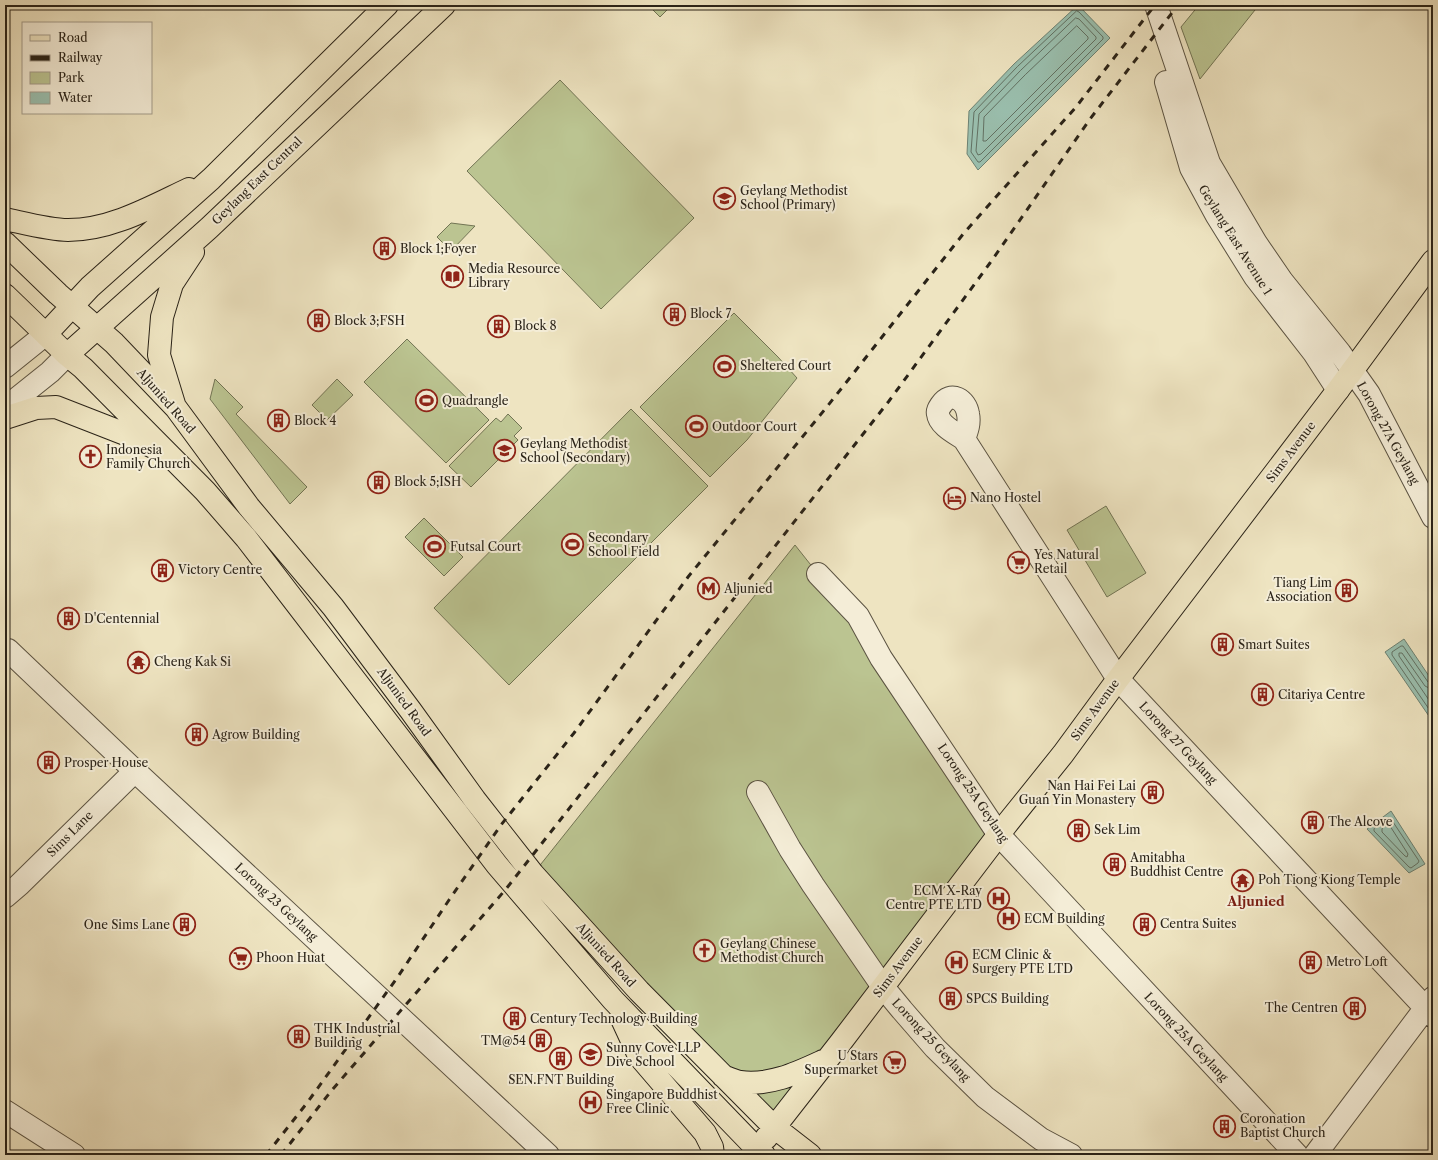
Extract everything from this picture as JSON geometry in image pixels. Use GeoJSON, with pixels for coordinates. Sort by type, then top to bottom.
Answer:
{"type":"FeatureCollection","features":[{"type":"Feature","properties":{"kind":"main road"},"geometry":{"type":"LineString","coordinates":[[46,334],[90,287],[211,179],[387,5]]}},
{"type":"Feature","properties":{"kind":"main road","name":"Geylang East Central"},"geometry":{"type":"LineString","coordinates":[[67,355],[209,228],[444,5]]}},
{"type":"Feature","properties":{"kind":"main road"},"geometry":{"type":"LineString","coordinates":[[5,219],[68,230],[101,226],[138,214],[211,179]]}},
{"type":"Feature","properties":{"kind":"main road"},"geometry":{"type":"LineString","coordinates":[[176,408],[159,355],[162,316],[172,284],[209,228]]}},
{"type":"Feature","properties":{"kind":"main road","name":"Aljunied Road"},"geometry":{"type":"LineString","coordinates":[[5,242],[72,306],[114,343],[176,408],[249,507],[334,607],[475,800],[533,874],[639,991],[774,1127],[810,1155]]}},
{"type":"Feature","properties":{"kind":"main road","name":"Sims Avenue"},"geometry":{"type":"LineString","coordinates":[[758,1153],[774,1127],[1062,754],[1338,390],[1433,261]]}},
{"type":"Feature","properties":{"kind":"main road","name":"Aljunied Road"},"geometry":{"type":"LineString","coordinates":[[5,295],[67,355],[83,368],[206,491],[246,538],[468,826],[497,866],[613,1000],[758,1153]]}},
{"type":"Feature","properties":{"kind":"main road"},"geometry":{"type":"LineString","coordinates":[[5,418],[36,408],[56,407],[133,438],[172,457]]}},
{"type":"Feature","properties":{"kind":"main road"},"geometry":{"type":"LineString","coordinates":[[613,1000],[640,1056],[705,1133],[712,1148],[713,1155]]}},
{"type":"Feature","properties":{"kind":"main road"},"geometry":{"type":"LineString","coordinates":[[723,1076],[740,1082],[763,1082],[788,1077],[829,1057]]}},
{"type":"Feature","properties":{"kind":"street","name":"Geylang East Avenue 1"},"geometry":{"type":"LineString","coordinates":[[1142,5],[1191,168],[1217,216],[1255,277],[1314,353],[1338,390]]}},
{"type":"Feature","properties":{"kind":"street","name":"Geylang East Avenue 1"},"geometry":{"type":"LineString","coordinates":[[1156,5],[1209,163],[1256,243],[1282,281],[1353,370]]}},
{"type":"Feature","properties":{"kind":"street"},"geometry":{"type":"LineString","coordinates":[[5,367],[46,334]]}},
{"type":"Feature","properties":{"kind":"street"},"geometry":{"type":"LineString","coordinates":[[5,408],[50,372],[67,355]]}},
{"type":"Feature","properties":{"kind":"street","name":"Lorong 27A Geylang"},"geometry":{"type":"LineString","coordinates":[[1353,370],[1369,394],[1433,517]]}},
{"type":"Feature","properties":{"kind":"street","name":"Lorong 27 Geylang"},"geometry":{"type":"LineString","coordinates":[[964,438],[1118,679],[1430,1007]]}},
{"type":"Feature","properties":{"kind":"street","name":"Lorong 25A Geylang"},"geometry":{"type":"LineString","coordinates":[[818,574],[858,616],[882,658],[999,835],[1297,1155]]}},
{"type":"Feature","properties":{"kind":"street","name":"Lorong 23 Geylang"},"geometry":{"type":"LineString","coordinates":[[5,650],[8,650],[135,771],[548,1155]]}},
{"type":"Feature","properties":{"kind":"street","name":"Sims Lane"},"geometry":{"type":"LineString","coordinates":[[5,897],[135,771]]}},
{"type":"Feature","properties":{"kind":"street","name":"Lorong 25 Geylang"},"geometry":{"type":"LineString","coordinates":[[758,792],[809,880],[883,987],[935,1048],[985,1097],[1041,1139],[1071,1155]]}},
{"type":"Feature","properties":{"kind":"street"},"geometry":{"type":"LineString","coordinates":[[1315,1155],[1430,1007]]}},
{"type":"Feature","properties":{"kind":"street"},"geometry":{"type":"LineString","coordinates":[[5,1111],[74,1155]]}},
{"type":"Feature","properties":{"kind":"green space"},"geometry":{"type":"Polygon","coordinates":[[[648,5],[672,5],[660,17],[648,5]]]}},
{"type":"Feature","properties":{"kind":"green space"},"geometry":{"type":"Polygon","coordinates":[[[1199,5],[1259,5],[1200,79],[1181,27],[1199,5]]]}},
{"type":"Feature","properties":{"kind":"green space"},"geometry":{"type":"Polygon","coordinates":[[[560,80],[694,218],[601,309],[467,171],[560,80]]]}},
{"type":"Feature","properties":{"kind":"green space"},"geometry":{"type":"Polygon","coordinates":[[[451,223],[475,226],[451,251],[437,237],[451,223]]]}},
{"type":"Feature","properties":{"kind":"green space"},"geometry":{"type":"Polygon","coordinates":[[[734,313],[797,378],[747,440],[710,477],[640,407],[734,313]]]}},
{"type":"Feature","properties":{"kind":"green space","name":"Quadrangle"},"geometry":{"type":"Polygon","coordinates":[[[407,339],[489,420],[446,463],[364,382],[407,339]]]}},
{"type":"Feature","properties":{"kind":"green space"},"geometry":{"type":"Polygon","coordinates":[[[215,379],[243,407],[236,414],[307,487],[290,504],[210,399],[215,379]]]}},
{"type":"Feature","properties":{"kind":"green space"},"geometry":{"type":"Polygon","coordinates":[[[337,379],[353,395],[327,420],[312,405],[337,379]]]}},
{"type":"Feature","properties":{"kind":"green space","name":"Secondary School Field"},"geometry":{"type":"Polygon","coordinates":[[[631,409],[708,486],[509,685],[434,608],[631,409]]]}},
{"type":"Feature","properties":{"kind":"green space"},"geometry":{"type":"Polygon","coordinates":[[[508,414],[522,428],[514,436],[518,440],[471,487],[449,466],[496,418],[501,422],[508,414]]]}},
{"type":"Feature","properties":{"kind":"green space"},"geometry":{"type":"Polygon","coordinates":[[[1106,506],[1146,573],[1107,597],[1067,530],[1106,506]]]}},
{"type":"Feature","properties":{"kind":"green space","name":"Futsal Court"},"geometry":{"type":"Polygon","coordinates":[[[424,518],[463,557],[444,576],[405,537],[424,518]]]}},
{"type":"Feature","properties":{"kind":"green space"},"geometry":{"type":"Polygon","coordinates":[[[795,545],[818,574],[999,835],[774,1127],[533,874],[795,545]]]}},
{"type":"Feature","properties":{"kind":"water"},"geometry":{"type":"Polygon","coordinates":[[[1078,5],[1110,38],[978,170],[967,154],[969,111],[1014,64],[1078,5]]]}},
{"type":"Feature","properties":{"kind":"water"},"geometry":{"type":"Polygon","coordinates":[[[1404,639],[1433,682],[1433,722],[1385,652],[1404,639]]]}},
{"type":"Feature","properties":{"kind":"water"},"geometry":{"type":"Polygon","coordinates":[[[1391,811],[1425,864],[1409,873],[1367,829],[1391,811]]]}},
{"type":"Feature","properties":{"kind":"railway"},"geometry":{"type":"LineString","coordinates":[[266,1155],[307,1103],[397,978],[501,825],[574,733],[688,577],[826,408],[964,233],[1076,107],[1155,5]]}},
{"type":"Feature","properties":{"kind":"railway"},"geometry":{"type":"LineString","coordinates":[[281,1155],[332,1090],[506,889],[889,401],[990,263],[1090,119],[1178,5]]}},
{"type":"Feature","properties":{"kind":"place","name":"Geylang Methodist School (Primary)"},"geometry":{"type":"Point","coordinates":[725,198]}},
{"type":"Feature","properties":{"kind":"place","name":"Block 1;Foyer"},"geometry":{"type":"Point","coordinates":[385,249]}},
{"type":"Feature","properties":{"kind":"place","name":"Media Resource Library"},"geometry":{"type":"Point","coordinates":[452,276]}},
{"type":"Feature","properties":{"kind":"place","name":"Block 7"},"geometry":{"type":"Point","coordinates":[674,314]}},
{"type":"Feature","properties":{"kind":"place","name":"Block 3;FSH"},"geometry":{"type":"Point","coordinates":[319,321]}},
{"type":"Feature","properties":{"kind":"place","name":"Block 8"},"geometry":{"type":"Point","coordinates":[498,326]}},
{"type":"Feature","properties":{"kind":"place","name":"Sheltered Court"},"geometry":{"type":"Point","coordinates":[725,366]}},
{"type":"Feature","properties":{"kind":"place","name":"Quadrangle"},"geometry":{"type":"Point","coordinates":[427,401]}},
{"type":"Feature","properties":{"kind":"place","name":"Block 4"},"geometry":{"type":"Point","coordinates":[279,421]}},
{"type":"Feature","properties":{"kind":"place","name":"Outdoor Court"},"geometry":{"type":"Point","coordinates":[697,427]}},
{"type":"Feature","properties":{"kind":"place","name":"Geylang Methodist School (Secondary)"},"geometry":{"type":"Point","coordinates":[505,451]}},
{"type":"Feature","properties":{"kind":"place","name":"Indonesia Family Church"},"geometry":{"type":"Point","coordinates":[91,457]}},
{"type":"Feature","properties":{"kind":"place","name":"Block 5;ISH"},"geometry":{"type":"Point","coordinates":[379,482]}},
{"type":"Feature","properties":{"kind":"place","name":"Nano Hostel"},"geometry":{"type":"Point","coordinates":[954,498]}},
{"type":"Feature","properties":{"kind":"place","name":"Secondary School Field"},"geometry":{"type":"Point","coordinates":[573,545]}},
{"type":"Feature","properties":{"kind":"place","name":"Futsal Court"},"geometry":{"type":"Point","coordinates":[434,547]}},
{"type":"Feature","properties":{"kind":"place","name":"Yes Natural Retail"},"geometry":{"type":"Point","coordinates":[1019,562]}},
{"type":"Feature","properties":{"kind":"place","name":"Victory Centre"},"geometry":{"type":"Point","coordinates":[163,570]}},
{"type":"Feature","properties":{"kind":"place","name":"Aljunied"},"geometry":{"type":"Point","coordinates":[708,589]}},
{"type":"Feature","properties":{"kind":"place","name":"Tiang Lim Association"},"geometry":{"type":"Point","coordinates":[1347,590]}},
{"type":"Feature","properties":{"kind":"place","name":"D'Centennial"},"geometry":{"type":"Point","coordinates":[68,619]}},
{"type":"Feature","properties":{"kind":"place","name":"Smart Suites"},"geometry":{"type":"Point","coordinates":[1222,645]}},
{"type":"Feature","properties":{"kind":"place","name":"Cheng Kak Si"},"geometry":{"type":"Point","coordinates":[139,662]}},
{"type":"Feature","properties":{"kind":"place","name":"Citariya Centre"},"geometry":{"type":"Point","coordinates":[1263,695]}},
{"type":"Feature","properties":{"kind":"place","name":"Agrow Building"},"geometry":{"type":"Point","coordinates":[196,735]}},
{"type":"Feature","properties":{"kind":"place","name":"Prosper House"},"geometry":{"type":"Point","coordinates":[48,763]}},
{"type":"Feature","properties":{"kind":"place","name":"Nan Hai Fei Lai Guan Yin Monastery"},"geometry":{"type":"Point","coordinates":[1152,793]}},
{"type":"Feature","properties":{"kind":"place","name":"The Alcove"},"geometry":{"type":"Point","coordinates":[1313,822]}},
{"type":"Feature","properties":{"kind":"place","name":"Sek Lim"},"geometry":{"type":"Point","coordinates":[1079,830]}},
{"type":"Feature","properties":{"kind":"place","name":"Amitabha Buddhist Centre"},"geometry":{"type":"Point","coordinates":[1115,865]}},
{"type":"Feature","properties":{"kind":"place","name":"Poh Tiong Kiong Temple"},"geometry":{"type":"Point","coordinates":[1243,880]}},
{"type":"Feature","properties":{"kind":"place","name":"ECM X-Ray Centre PTE LTD"},"geometry":{"type":"Point","coordinates":[998,898]}},
{"type":"Feature","properties":{"kind":"place","name":"ECM Building"},"geometry":{"type":"Point","coordinates":[1008,919]}},
{"type":"Feature","properties":{"kind":"place","name":"Centra Suites"},"geometry":{"type":"Point","coordinates":[1144,924]}},
{"type":"Feature","properties":{"kind":"place","name":"One Sims Lane"},"geometry":{"type":"Point","coordinates":[185,925]}},
{"type":"Feature","properties":{"kind":"place","name":"Geylang Chinese Methodist Church"},"geometry":{"type":"Point","coordinates":[705,951]}},
{"type":"Feature","properties":{"kind":"place","name":"Phoon Huat"},"geometry":{"type":"Point","coordinates":[240,958]}},
{"type":"Feature","properties":{"kind":"place","name":"ECM Clinic & Surgery PTE LTD"},"geometry":{"type":"Point","coordinates":[957,962]}},
{"type":"Feature","properties":{"kind":"place","name":"Metro Loft"},"geometry":{"type":"Point","coordinates":[1310,962]}},
{"type":"Feature","properties":{"kind":"place","name":"SPCS Building"},"geometry":{"type":"Point","coordinates":[951,999]}},
{"type":"Feature","properties":{"kind":"place","name":"The Centren"},"geometry":{"type":"Point","coordinates":[1354,1008]}},
{"type":"Feature","properties":{"kind":"place","name":"Century Technology Building"},"geometry":{"type":"Point","coordinates":[515,1019]}},
{"type":"Feature","properties":{"kind":"place","name":"THK Industrial Building"},"geometry":{"type":"Point","coordinates":[298,1036]}},
{"type":"Feature","properties":{"kind":"place","name":"TM@54"},"geometry":{"type":"Point","coordinates":[541,1041]}},
{"type":"Feature","properties":{"kind":"place","name":"Sunny Cove LLP Dive School"},"geometry":{"type":"Point","coordinates":[590,1055]}},
{"type":"Feature","properties":{"kind":"place","name":"SEN.FNT Building"},"geometry":{"type":"Point","coordinates":[561,1059]}},
{"type":"Feature","properties":{"kind":"place","name":"U Stars Supermarket"},"geometry":{"type":"Point","coordinates":[894,1063]}},
{"type":"Feature","properties":{"kind":"place","name":"Singapore Buddhist Free Clinic"},"geometry":{"type":"Point","coordinates":[590,1102]}},
{"type":"Feature","properties":{"kind":"place","name":"Coronation Baptist Church"},"geometry":{"type":"Point","coordinates":[1225,1126]}},
{"type":"Feature","properties":{"kind":"district","name":"Aljunied"},"geometry":{"type":"Point","coordinates":[1256,901]}}]}
